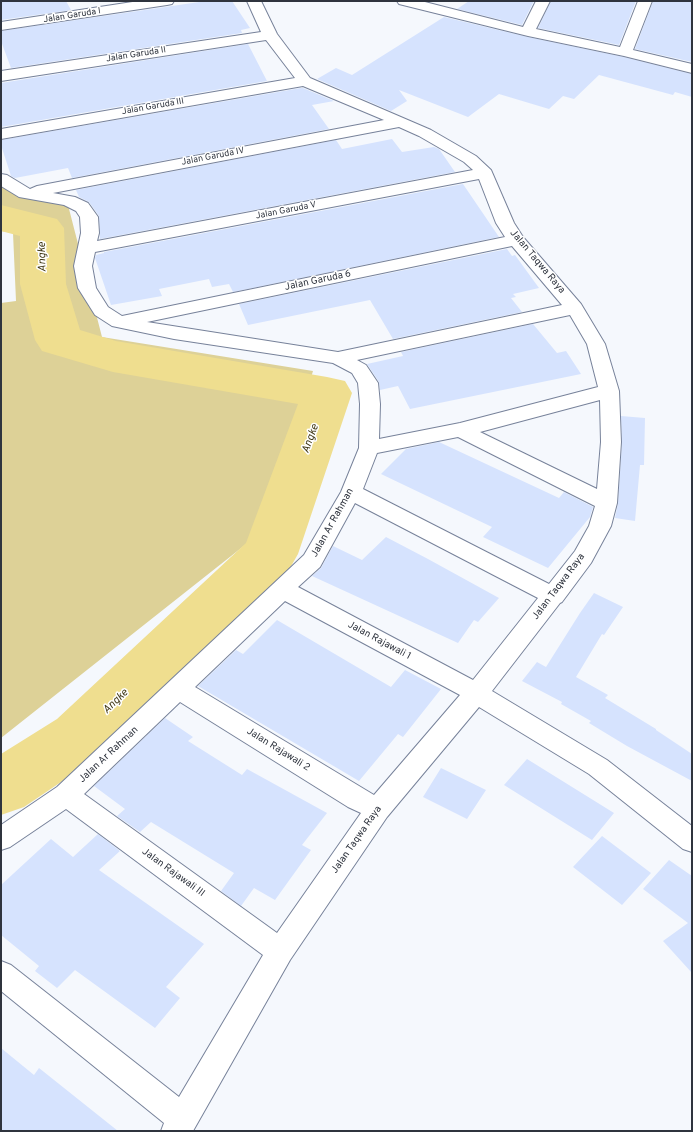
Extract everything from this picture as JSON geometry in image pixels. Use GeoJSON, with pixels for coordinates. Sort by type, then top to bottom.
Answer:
{"type":"FeatureCollection","features":[{"type":"Feature","properties":{"kind":"street","name":"Jalan Garuda I"},"geometry":{"type":"LineString","coordinates":[[1,26],[167,1]]}},
{"type":"Feature","properties":{"kind":"street","name":"Jalan Taqwa Raya"},"geometry":{"type":"LineString","coordinates":[[179,1125],[280,951],[378,809],[476,693],[554,596],[583,557],[600,526],[606,503],[611,442],[609,391],[596,344],[575,308],[516,240],[505,223],[485,173],[470,159],[401,122],[305,81],[270,35],[254,1]]}},
{"type":"Feature","properties":{"kind":"street"},"geometry":{"type":"LineString","coordinates":[[404,1],[446,5],[528,32],[625,52],[692,69]]}},
{"type":"Feature","properties":{"kind":"street"},"geometry":{"type":"LineString","coordinates":[[528,32],[543,1]]}},
{"type":"Feature","properties":{"kind":"street"},"geometry":{"type":"LineString","coordinates":[[625,52],[645,1]]}},
{"type":"Feature","properties":{"kind":"street","name":"Jalan Garuda II"},"geometry":{"type":"LineString","coordinates":[[1,76],[270,35]]}},
{"type":"Feature","properties":{"kind":"street","name":"Jalan Garuda III"},"geometry":{"type":"LineString","coordinates":[[1,134],[305,81]]}},
{"type":"Feature","properties":{"kind":"street","name":"Jalan Garuda IV"},"geometry":{"type":"LineString","coordinates":[[25,193],[401,122]]}},
{"type":"Feature","properties":{"kind":"street","name":"Jalan Garuda V"},"geometry":{"type":"LineString","coordinates":[[86,248],[485,173]]}},
{"type":"Feature","properties":{"kind":"street","name":"Jalan Ar Rahman"},"geometry":{"type":"LineString","coordinates":[[1,179],[25,193],[69,201],[82,207],[88,217],[90,233],[83,266],[87,288],[101,311],[120,322],[174,333],[338,358],[359,369],[368,383],[370,404],[369,448],[351,492],[312,561],[66,795],[1,839]]}},
{"type":"Feature","properties":{"kind":"street","name":"Jalan Garuda 6"},"geometry":{"type":"LineString","coordinates":[[120,322],[516,240]]}},
{"type":"Feature","properties":{"kind":"street"},"geometry":{"type":"LineString","coordinates":[[338,358],[575,308]]}},
{"type":"Feature","properties":{"kind":"street"},"geometry":{"type":"LineString","coordinates":[[369,448],[460,430],[609,391]]}},
{"type":"Feature","properties":{"kind":"street"},"geometry":{"type":"LineString","coordinates":[[460,430],[606,503]]}},
{"type":"Feature","properties":{"kind":"street"},"geometry":{"type":"LineString","coordinates":[[351,492],[554,596]]}},
{"type":"Feature","properties":{"kind":"street","name":"Jalan Rajawali 1"},"geometry":{"type":"LineString","coordinates":[[282,589],[476,693],[598,767],[692,841]]}},
{"type":"Feature","properties":{"kind":"street","name":"Jalan Rajawali 2"},"geometry":{"type":"LineString","coordinates":[[179,689],[350,794],[378,809]]}},
{"type":"Feature","properties":{"kind":"street","name":"Jalan Rajawali III"},"geometry":{"type":"LineString","coordinates":[[66,795],[280,951]]}},
{"type":"Feature","properties":{"kind":"street"},"geometry":{"type":"LineString","coordinates":[[1,974],[179,1125]]}},
{"type":"Feature","properties":{"kind":"shaded area"},"geometry":{"type":"Polygon","coordinates":[[[1,174],[24,188],[68,205],[102,337],[313,371],[264,530],[1,738],[1,303],[16,301],[13,233],[1,231],[1,174]]]}},
{"type":"Feature","properties":{"kind":"building"},"geometry":{"type":"Polygon","coordinates":[[[1,1],[66,1],[71,10],[1,20],[1,1]]]}},
{"type":"Feature","properties":{"kind":"building"},"geometry":{"type":"Polygon","coordinates":[[[206,1],[232,1],[250,28],[241,30],[242,33],[11,68],[1,41],[1,31],[206,1]]]}},
{"type":"Feature","properties":{"kind":"building"},"geometry":{"type":"Polygon","coordinates":[[[469,1],[534,1],[522,25],[457,9],[469,1]]]}},
{"type":"Feature","properties":{"kind":"building"},"geometry":{"type":"Polygon","coordinates":[[[551,1],[636,1],[619,45],[538,28],[551,1]]]}},
{"type":"Feature","properties":{"kind":"building"},"geometry":{"type":"Polygon","coordinates":[[[653,1],[692,1],[692,62],[635,49],[653,1]]]}},
{"type":"Feature","properties":{"kind":"building"},"geometry":{"type":"Polygon","coordinates":[[[444,17],[528,37],[624,57],[692,74],[692,97],[675,92],[673,95],[599,75],[574,99],[563,96],[549,109],[499,94],[468,117],[399,90],[407,101],[391,111],[317,79],[336,68],[352,75],[444,17]]]}},
{"type":"Feature","properties":{"kind":"building"},"geometry":{"type":"Polygon","coordinates":[[[248,44],[267,81],[1,127],[1,83],[248,44]]]}},
{"type":"Feature","properties":{"kind":"building"},"geometry":{"type":"Polygon","coordinates":[[[301,88],[334,101],[312,105],[329,129],[72,178],[68,168],[15,178],[11,176],[1,145],[1,140],[301,88]]]}},
{"type":"Feature","properties":{"kind":"building"},"geometry":{"type":"Polygon","coordinates":[[[392,139],[402,152],[434,147],[439,149],[455,172],[100,239],[99,216],[89,202],[79,197],[76,190],[336,140],[342,149],[392,139]]]}},
{"type":"Feature","properties":{"kind":"building"},"geometry":{"type":"Polygon","coordinates":[[[463,184],[499,237],[233,292],[229,284],[212,287],[209,279],[159,289],[162,296],[111,305],[95,258],[96,255],[104,252],[463,184]]]}},
{"type":"Feature","properties":{"kind":"building"},"geometry":{"type":"Polygon","coordinates":[[[507,249],[512,256],[515,255],[539,288],[513,294],[516,297],[511,298],[522,312],[393,339],[370,300],[248,325],[239,304],[507,249]]]}},
{"type":"Feature","properties":{"kind":"building"},"geometry":{"type":"Polygon","coordinates":[[[533,324],[557,353],[566,351],[581,374],[410,409],[398,386],[380,390],[379,382],[367,364],[403,356],[401,352],[533,324]]]}},
{"type":"Feature","properties":{"kind":"building"},"geometry":{"type":"Polygon","coordinates":[[[621,416],[645,418],[644,465],[640,465],[635,521],[615,518],[618,503],[622,442],[621,416]]]}},
{"type":"Feature","properties":{"kind":"building"},"geometry":{"type":"Polygon","coordinates":[[[439,442],[559,498],[564,492],[593,507],[590,517],[548,568],[483,537],[492,527],[381,474],[406,449],[439,442]]]}},
{"type":"Feature","properties":{"kind":"building"},"geometry":{"type":"Polygon","coordinates":[[[386,537],[499,598],[478,622],[474,620],[458,643],[312,576],[321,568],[333,546],[362,560],[386,537]]]}},
{"type":"Feature","properties":{"kind":"building"},"geometry":{"type":"Polygon","coordinates":[[[594,593],[623,607],[604,635],[602,634],[576,677],[608,695],[605,698],[656,729],[692,754],[692,781],[627,746],[589,723],[591,721],[561,704],[562,702],[522,681],[537,662],[546,667],[594,593]]]}},
{"type":"Feature","properties":{"kind":"building"},"geometry":{"type":"Polygon","coordinates":[[[277,620],[391,687],[405,670],[441,689],[403,737],[398,734],[359,781],[198,686],[236,650],[243,654],[277,620]]]}},
{"type":"Feature","properties":{"kind":"building"},"geometry":{"type":"Polygon","coordinates":[[[165,718],[193,737],[188,741],[242,775],[247,769],[327,813],[302,845],[311,850],[275,900],[254,888],[241,906],[221,891],[234,873],[151,822],[140,832],[117,816],[125,809],[94,786],[165,718]]]}},
{"type":"Feature","properties":{"kind":"building"},"geometry":{"type":"Polygon","coordinates":[[[527,759],[614,813],[592,840],[504,785],[527,759]]]}},
{"type":"Feature","properties":{"kind":"building"},"geometry":{"type":"Polygon","coordinates":[[[441,768],[486,790],[467,819],[423,797],[441,768]]]}},
{"type":"Feature","properties":{"kind":"building"},"geometry":{"type":"Polygon","coordinates":[[[98,834],[120,851],[99,870],[204,944],[166,987],[180,998],[155,1028],[75,970],[57,988],[35,971],[39,966],[1,935],[1,885],[51,839],[73,857],[98,834]]]}},
{"type":"Feature","properties":{"kind":"building"},"geometry":{"type":"Polygon","coordinates":[[[602,836],[651,873],[622,905],[573,867],[602,836]]]}},
{"type":"Feature","properties":{"kind":"building"},"geometry":{"type":"Polygon","coordinates":[[[669,860],[692,876],[692,973],[663,941],[688,923],[643,889],[669,860]]]}},
{"type":"Feature","properties":{"kind":"building"},"geometry":{"type":"Polygon","coordinates":[[[1,1048],[34,1075],[39,1068],[118,1131],[1,1131],[1,1048]]]}},
{"type":"Feature","properties":{"kind":"waterway","name":"Angke"},"geometry":{"type":"LineString","coordinates":[[1,218],[42,228],[43,284],[59,340],[113,356],[327,393],[270,554],[79,737],[1,788]]}}]}
